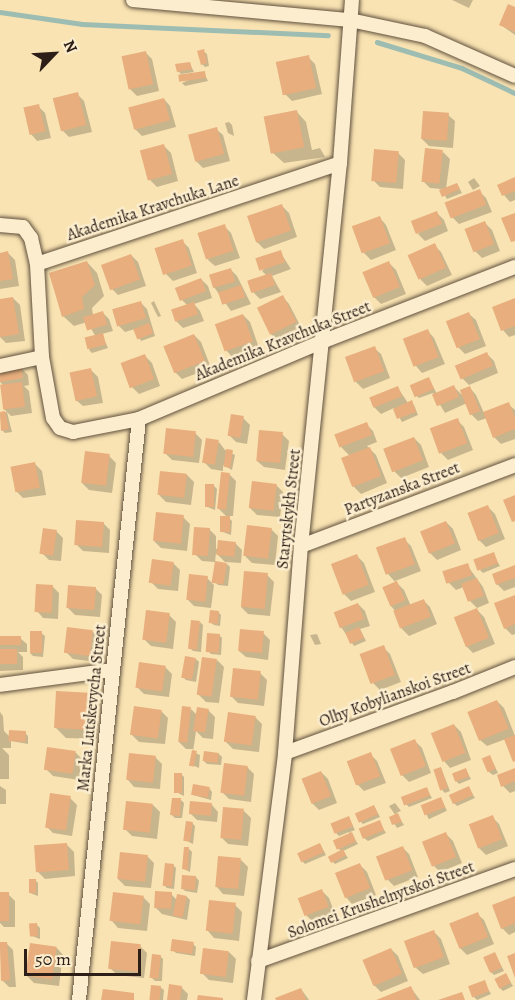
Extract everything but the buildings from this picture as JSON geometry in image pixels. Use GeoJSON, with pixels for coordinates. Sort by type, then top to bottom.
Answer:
{"type":"FeatureCollection","features":[{"type":"Feature","properties":{"kind":"street"},"geometry":{"type":"LineString","coordinates":[[133,0],[178,2],[350,20],[425,36],[515,76]]}},
{"type":"Feature","properties":{"kind":"street","name":"Starytskykh Street"},"geometry":{"type":"LineString","coordinates":[[254,1000],[285,753],[301,546],[324,341],[340,163],[352,0]]}},
{"type":"Feature","properties":{"kind":"street","name":"Akademika Kravchuka Lane"},"geometry":{"type":"LineString","coordinates":[[37,264],[340,163]]}},
{"type":"Feature","properties":{"kind":"street"},"geometry":{"type":"LineString","coordinates":[[0,225],[23,227],[31,238],[37,264],[42,357],[0,366]]}},
{"type":"Feature","properties":{"kind":"street","name":"Akademika Kravchuka Street"},"geometry":{"type":"LineString","coordinates":[[42,357],[52,418],[60,428],[73,432],[140,419],[324,341],[515,267]]}},
{"type":"Feature","properties":{"kind":"street","name":"Marka Lutskevycha Street"},"geometry":{"type":"LineString","coordinates":[[80,1000],[112,670],[140,419]]}},
{"type":"Feature","properties":{"kind":"street","name":"Partyzanska Street"},"geometry":{"type":"LineString","coordinates":[[301,546],[515,465]]}},
{"type":"Feature","properties":{"kind":"street","name":"Olhy Kobylianskoi Street"},"geometry":{"type":"LineString","coordinates":[[285,753],[515,667]]}},
{"type":"Feature","properties":{"kind":"street"},"geometry":{"type":"LineString","coordinates":[[0,685],[112,670]]}},
{"type":"Feature","properties":{"kind":"street","name":"Solomei Krushelnytskoi Street"},"geometry":{"type":"LineString","coordinates":[[258,961],[515,869]]}},
{"type":"Feature","properties":{"kind":"waterway"},"geometry":{"type":"LineString","coordinates":[[0,12],[82,24],[328,35]]}},
{"type":"Feature","properties":{"kind":"waterway"},"geometry":{"type":"LineString","coordinates":[[377,42],[462,68],[515,93]]}}]}
